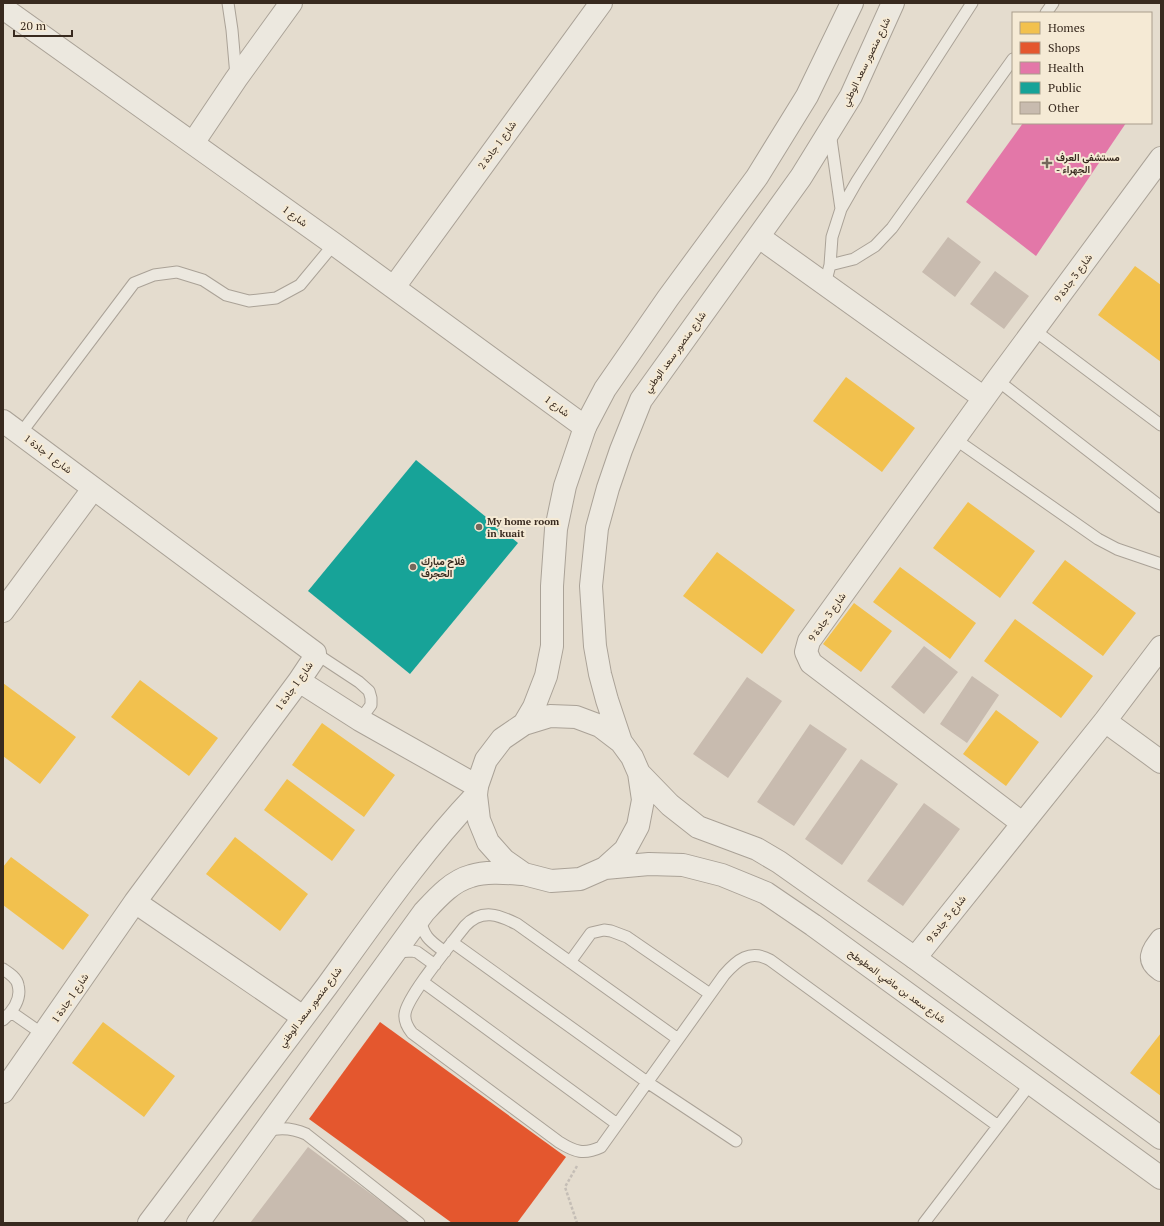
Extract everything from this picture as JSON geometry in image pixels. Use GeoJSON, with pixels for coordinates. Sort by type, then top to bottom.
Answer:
{"type":"FeatureCollection","features":[{"type":"Feature","properties":{"kind":"street"},"geometry":{"type":"LineString","coordinates":[[193,143],[236,79],[291,3]]}},
{"type":"Feature","properties":{"kind":"street","name":"شارع 1 جادة 2"},"geometry":{"type":"LineString","coordinates":[[394,287],[601,3]]}},
{"type":"Feature","properties":{"kind":"street"},"geometry":{"type":"LineString","coordinates":[[524,724],[534,707],[546,676],[552,646],[552,586],[556,529],[565,486],[585,427],[605,389],[668,298],[757,177],[807,96],[852,3]]}},
{"type":"Feature","properties":{"kind":"street","name":"شارع منصور سعد الوطني"},"geometry":{"type":"LineString","coordinates":[[621,742],[607,700],[595,646],[592,586],[597,528],[608,488],[641,400],[681,342],[759,237],[801,177],[851,96],[894,3]]}},
{"type":"Feature","properties":{"kind":"street","name":"شارع 1"},"geometry":{"type":"LineString","coordinates":[[3,8],[394,287],[585,427]]}},
{"type":"Feature","properties":{"kind":"street","name":"شارع 3 جادة 9"},"geometry":{"type":"LineString","coordinates":[[1022,823],[811,663],[806,652],[809,641],[997,380],[1161,158]]}},
{"type":"Feature","properties":{"kind":"street"},"geometry":{"type":"LineString","coordinates":[[759,237],[827,274],[984,398]]}},
{"type":"Feature","properties":{"kind":"street","name":"شارع 1 جادة 1"},"geometry":{"type":"LineString","coordinates":[[3,421],[315,653],[315,657],[299,681],[135,902],[3,1092]]}},
{"type":"Feature","properties":{"kind":"street"},"geometry":{"type":"LineString","coordinates":[[3,611],[93,489]]}},
{"type":"Feature","properties":{"kind":"street","name":"شارع 3 جادة 9"},"geometry":{"type":"LineString","coordinates":[[915,958],[1105,721],[1161,647]]}},
{"type":"Feature","properties":{"kind":"street"},"geometry":{"type":"LineString","coordinates":[[299,681],[477,791]]}},
{"type":"Feature","properties":{"kind":"street"},"geometry":{"type":"LineString","coordinates":[[205,1218],[264,1132],[420,917],[440,895],[455,883],[471,876],[497,873],[524,874],[552,881],[580,879],[605,868],[625,850],[638,826],[643,800],[639,773],[632,757],[621,742],[600,726],[576,717],[550,716],[524,724],[502,739],[486,760],[477,791],[479,820],[488,842],[504,860],[524,874]]}},
{"type":"Feature","properties":{"kind":"street"},"geometry":{"type":"LineString","coordinates":[[1105,721],[1161,762]]}},
{"type":"Feature","properties":{"kind":"street"},"geometry":{"type":"LineString","coordinates":[[639,773],[670,804],[698,827],[757,849],[779,862],[915,958],[1161,1138]]}},
{"type":"Feature","properties":{"kind":"street","name":"شارع منصور سعد الوطني"},"geometry":{"type":"LineString","coordinates":[[149,1223],[406,877],[477,791]]}},
{"type":"Feature","properties":{"kind":"street","name":"شارع سعد بن ماضي المطوطح"},"geometry":{"type":"LineString","coordinates":[[605,868],[649,864],[683,865],[722,875],[766,894],[814,925],[1161,1178]]}},
{"type":"Feature","properties":{"kind":"street"},"geometry":{"type":"LineString","coordinates":[[135,902],[303,1017]]}},
{"type":"Feature","properties":{"kind":"street"},"geometry":{"type":"LineString","coordinates":[[1161,940],[1152,952],[1154,965],[1161,970]]}},
{"type":"Feature","properties":{"kind":"lane"},"geometry":{"type":"LineString","coordinates":[[228,3],[236,79]]}},
{"type":"Feature","properties":{"kind":"lane"},"geometry":{"type":"LineString","coordinates":[[827,274],[832,237],[841,209],[857,181],[972,3]]}},
{"type":"Feature","properties":{"kind":"lane"},"geometry":{"type":"LineString","coordinates":[[1047,12],[1053,3]]}},
{"type":"Feature","properties":{"kind":"lane"},"geometry":{"type":"LineString","coordinates":[[827,274],[875,246],[892,228],[1012,60]]}},
{"type":"Feature","properties":{"kind":"lane"},"geometry":{"type":"LineString","coordinates":[[830,130],[841,209]]}},
{"type":"Feature","properties":{"kind":"lane"},"geometry":{"type":"LineString","coordinates":[[21,433],[134,284],[154,275],[177,272],[203,280],[226,295],[249,301],[276,298],[300,285],[334,244]]}},
{"type":"Feature","properties":{"kind":"lane"},"geometry":{"type":"LineString","coordinates":[[1034,330],[1161,425]]}},
{"type":"Feature","properties":{"kind":"lane"},"geometry":{"type":"LineString","coordinates":[[997,380],[1161,507]]}},
{"type":"Feature","properties":{"kind":"lane"},"geometry":{"type":"LineString","coordinates":[[955,439],[1098,539],[1117,549],[1161,564]]}},
{"type":"Feature","properties":{"kind":"lane"},"geometry":{"type":"LineString","coordinates":[[315,653],[359,682],[369,691],[371,705],[360,720]]}},
{"type":"Feature","properties":{"kind":"lane"},"geometry":{"type":"LineString","coordinates":[[678,1039],[517,924],[493,915],[477,917],[471,920],[452,942],[409,1001],[404,1016],[408,1028],[412,1034],[568,1148],[577,1151],[591,1152],[601,1147],[617,1124],[678,1039],[724,974],[734,964],[749,956],[764,956],[998,1126]]}},
{"type":"Feature","properties":{"kind":"lane"},"geometry":{"type":"LineString","coordinates":[[420,917],[423,932],[426,937],[445,952]]}},
{"type":"Feature","properties":{"kind":"lane"},"geometry":{"type":"LineString","coordinates":[[570,962],[591,933],[604,930],[618,932],[710,994]]}},
{"type":"Feature","properties":{"kind":"lane"},"geometry":{"type":"LineString","coordinates":[[452,942],[647,1082],[736,1141]]}},
{"type":"Feature","properties":{"kind":"lane"},"geometry":{"type":"LineString","coordinates":[[395,952],[417,952],[435,965]]}},
{"type":"Feature","properties":{"kind":"lane"},"geometry":{"type":"LineString","coordinates":[[3,969],[11,975],[18,984],[18,995],[15,1005],[11,1012],[3,1020]]}},
{"type":"Feature","properties":{"kind":"lane"},"geometry":{"type":"LineString","coordinates":[[423,982],[617,1124]]}},
{"type":"Feature","properties":{"kind":"lane"},"geometry":{"type":"LineString","coordinates":[[11,1012],[44,1035]]}},
{"type":"Feature","properties":{"kind":"lane"},"geometry":{"type":"LineString","coordinates":[[924,1223],[1031,1083]]}},
{"type":"Feature","properties":{"kind":"lane"},"geometry":{"type":"LineString","coordinates":[[264,1132],[282,1128],[291,1129],[306,1134],[419,1223]]}},
{"type":"Feature","properties":{"kind":"path"},"geometry":{"type":"LineString","coordinates":[[577,1223],[565,1187],[585,1152]]}},
{"type":"Feature","properties":{"kind":"building: Homes"},"geometry":{"type":"Polygon","coordinates":[[[1135,266],[1161,285],[1161,362],[1098,315],[1135,266]]]}},
{"type":"Feature","properties":{"kind":"building: Homes"},"geometry":{"type":"Polygon","coordinates":[[[846,377],[915,428],[882,472],[813,421],[846,377]]]}},
{"type":"Feature","properties":{"kind":"building: Homes"},"geometry":{"type":"Polygon","coordinates":[[[968,502],[1035,551],[1000,598],[933,548],[968,502]]]}},
{"type":"Feature","properties":{"kind":"building: Homes"},"geometry":{"type":"Polygon","coordinates":[[[717,552],[795,610],[762,654],[683,596],[717,552]]]}},
{"type":"Feature","properties":{"kind":"building: Homes"},"geometry":{"type":"Polygon","coordinates":[[[1065,560],[1136,613],[1103,656],[1032,603],[1065,560]]]}},
{"type":"Feature","properties":{"kind":"building: Homes"},"geometry":{"type":"Polygon","coordinates":[[[900,567],[976,623],[950,659],[873,602],[900,567]]]}},
{"type":"Feature","properties":{"kind":"building: Homes"},"geometry":{"type":"Polygon","coordinates":[[[854,603],[892,631],[861,672],[823,644],[854,603]]]}},
{"type":"Feature","properties":{"kind":"building: Homes"},"geometry":{"type":"Polygon","coordinates":[[[1015,619],[1093,676],[1061,718],[984,661],[1015,619]]]}},
{"type":"Feature","properties":{"kind":"building: Homes"},"geometry":{"type":"Polygon","coordinates":[[[140,680],[218,738],[189,776],[111,717],[140,680]]]}},
{"type":"Feature","properties":{"kind":"building: Homes"},"geometry":{"type":"Polygon","coordinates":[[[3,683],[76,737],[40,784],[3,756],[3,683]]]}},
{"type":"Feature","properties":{"kind":"building: Homes"},"geometry":{"type":"Polygon","coordinates":[[[996,710],[1039,742],[1006,786],[963,754],[996,710]]]}},
{"type":"Feature","properties":{"kind":"building: Homes"},"geometry":{"type":"Polygon","coordinates":[[[322,723],[395,775],[364,817],[292,765],[322,723]]]}},
{"type":"Feature","properties":{"kind":"building: Homes"},"geometry":{"type":"Polygon","coordinates":[[[287,779],[355,830],[332,861],[264,810],[287,779]]]}},
{"type":"Feature","properties":{"kind":"building: Homes"},"geometry":{"type":"Polygon","coordinates":[[[235,837],[308,894],[280,931],[206,874],[235,837]]]}},
{"type":"Feature","properties":{"kind":"building: Homes"},"geometry":{"type":"Polygon","coordinates":[[[11,857],[89,915],[63,950],[3,905],[3,867],[11,857]]]}},
{"type":"Feature","properties":{"kind":"building: Homes"},"geometry":{"type":"Polygon","coordinates":[[[103,1022],[175,1076],[144,1117],[72,1063],[103,1022]]]}},
{"type":"Feature","properties":{"kind":"building: Homes"},"geometry":{"type":"Polygon","coordinates":[[[1161,1033],[1161,1096],[1130,1073],[1161,1033]]]}},
{"type":"Feature","properties":{"kind":"building: Shops"},"geometry":{"type":"Polygon","coordinates":[[[380,1022],[566,1157],[517,1223],[452,1223],[309,1119],[380,1022]]]}},
{"type":"Feature","properties":{"kind":"building: Health","name":"مستشفى العرف - الجهراء"},"geometry":{"type":"Polygon","coordinates":[[[1022,124],[1125,124],[1036,256],[966,202],[1022,124]]]}},
{"type":"Feature","properties":{"kind":"building: Public","name":"فلاح مبارك الحجرف"},"geometry":{"type":"Polygon","coordinates":[[[416,460],[518,543],[410,674],[308,591],[416,460]]]}},
{"type":"Feature","properties":{"kind":"building: Other"},"geometry":{"type":"Polygon","coordinates":[[[948,237],[981,262],[955,297],[922,272],[948,237]]]}},
{"type":"Feature","properties":{"kind":"building: Other"},"geometry":{"type":"Polygon","coordinates":[[[995,271],[1029,296],[1004,329],[970,304],[995,271]]]}},
{"type":"Feature","properties":{"kind":"building: Other"},"geometry":{"type":"Polygon","coordinates":[[[924,646],[958,672],[924,714],[891,687],[924,646]]]}},
{"type":"Feature","properties":{"kind":"building: Other"},"geometry":{"type":"Polygon","coordinates":[[[972,676],[999,695],[967,743],[940,724],[972,676]]]}},
{"type":"Feature","properties":{"kind":"building: Other"},"geometry":{"type":"Polygon","coordinates":[[[747,677],[782,701],[728,778],[693,754],[747,677]]]}},
{"type":"Feature","properties":{"kind":"building: Other"},"geometry":{"type":"Polygon","coordinates":[[[810,724],[847,749],[794,826],[757,802],[810,724]]]}},
{"type":"Feature","properties":{"kind":"building: Other"},"geometry":{"type":"Polygon","coordinates":[[[861,759],[898,784],[842,865],[805,839],[861,759]]]}},
{"type":"Feature","properties":{"kind":"building: Other"},"geometry":{"type":"Polygon","coordinates":[[[924,803],[960,829],[903,906],[867,881],[924,803]]]}},
{"type":"Feature","properties":{"kind":"building: Other"},"geometry":{"type":"Polygon","coordinates":[[[308,1147],[410,1223],[250,1223],[308,1147]]]}},
{"type":"Feature","properties":{"kind":"place","name":"مستشفى العرف - الجهراء"},"geometry":{"type":"Point","coordinates":[1047,163]}},
{"type":"Feature","properties":{"kind":"place","name":"My home room in kuait"},"geometry":{"type":"Point","coordinates":[479,527]}},
{"type":"Feature","properties":{"kind":"place","name":"فلاح مبارك الحجرف"},"geometry":{"type":"Point","coordinates":[413,567]}}]}
